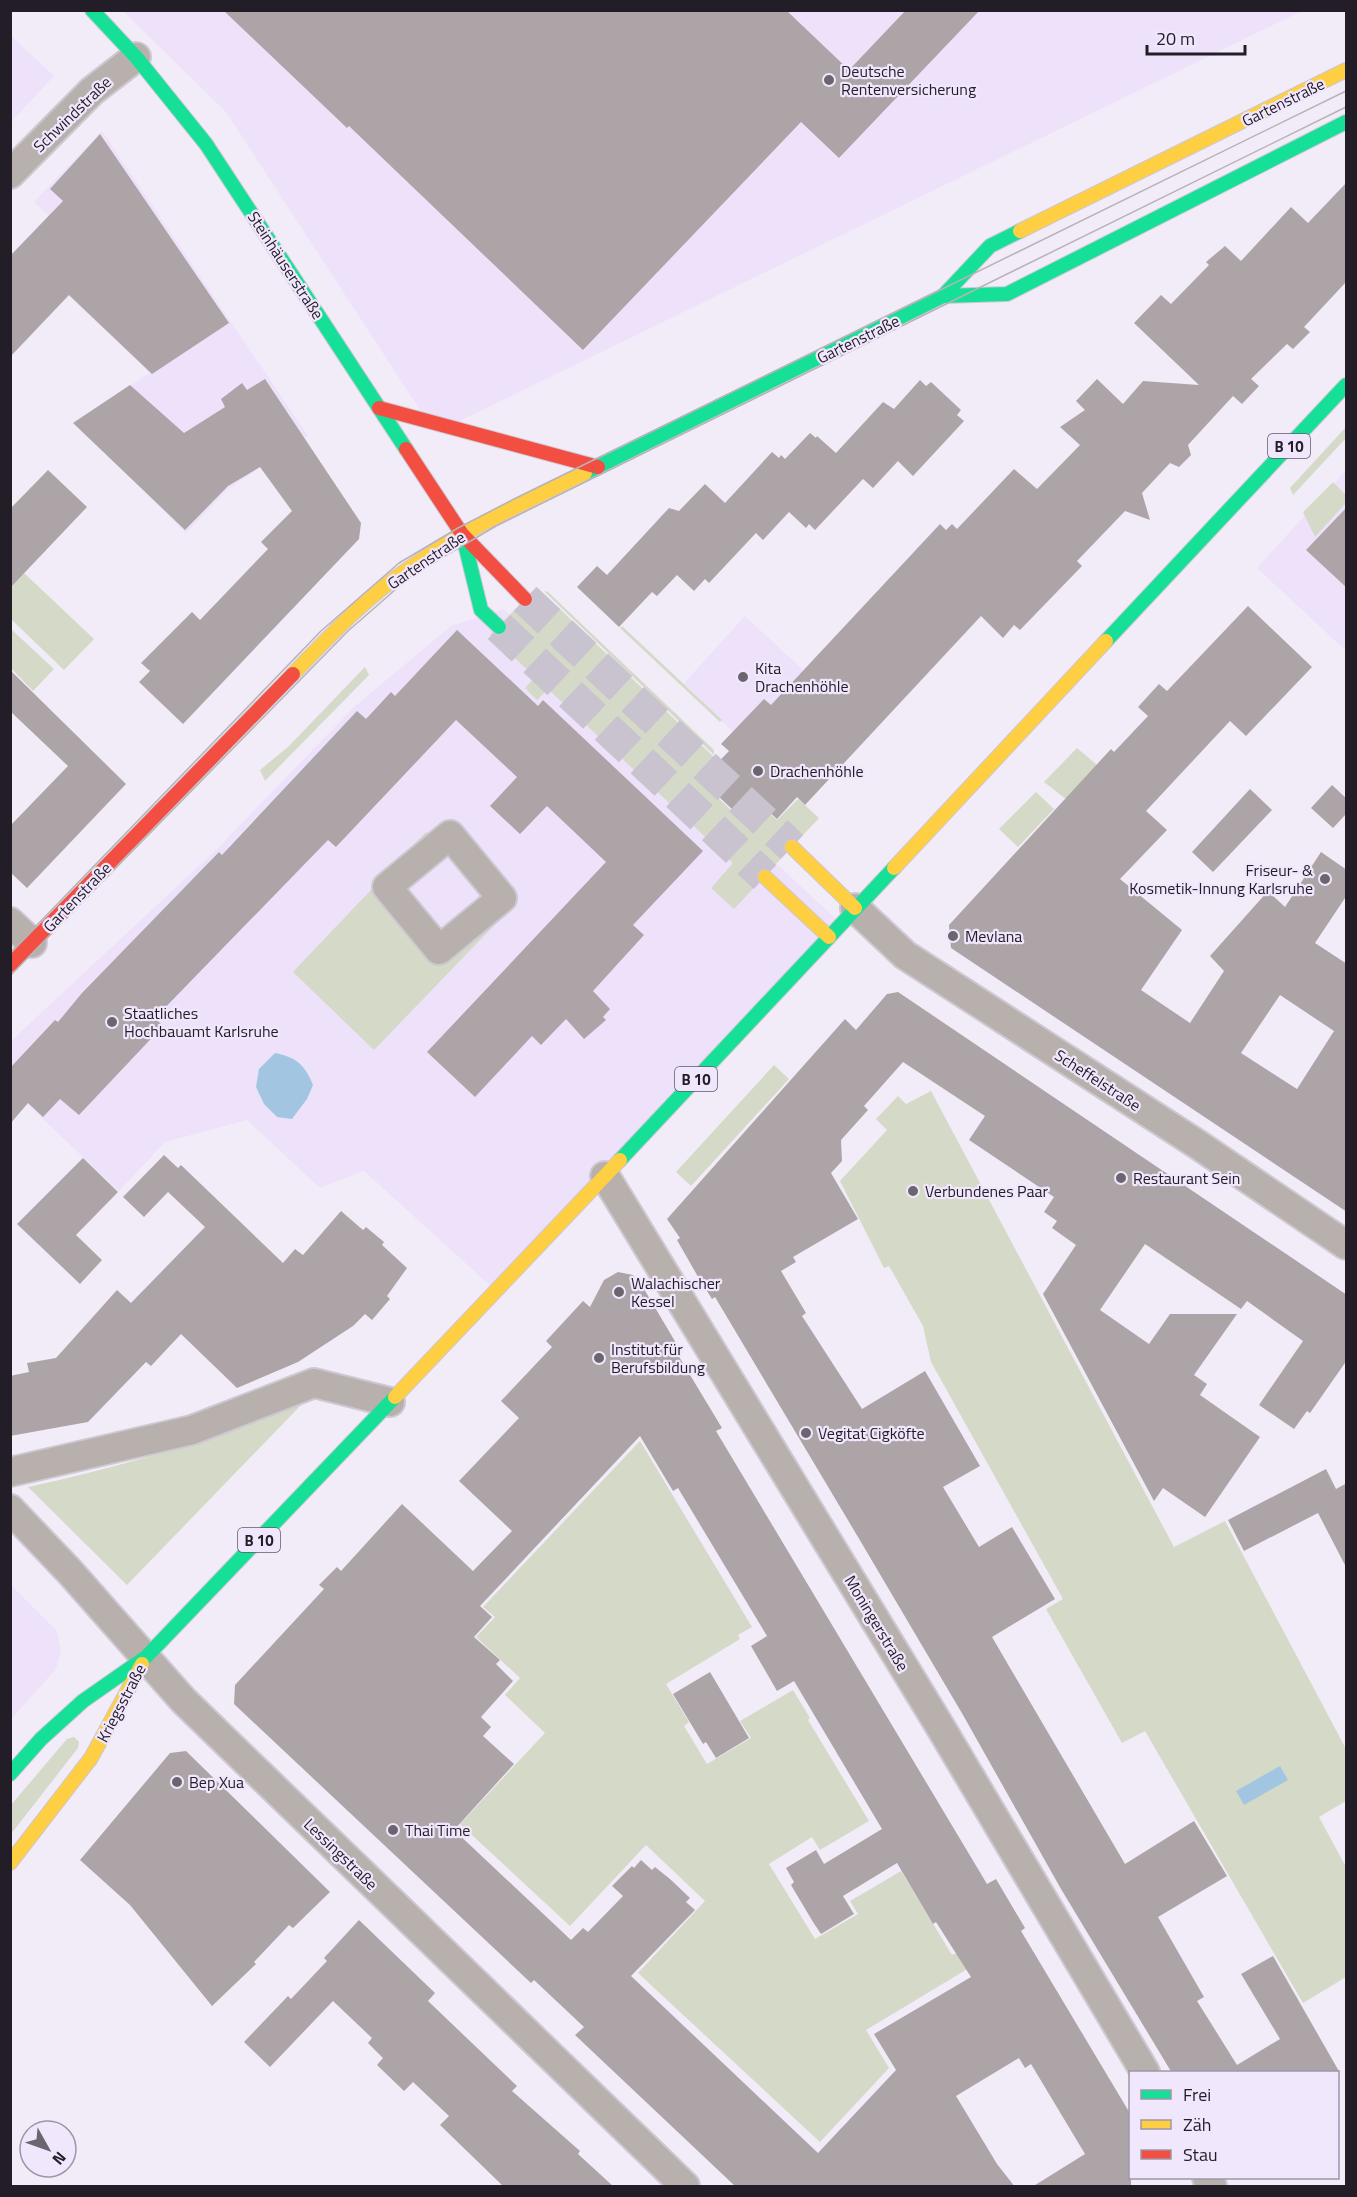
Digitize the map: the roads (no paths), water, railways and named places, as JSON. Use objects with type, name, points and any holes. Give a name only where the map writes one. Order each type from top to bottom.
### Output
[{"type":"street","name":"Steinhäuserstraße","points":[[92,10],[136,57],[206,144],[462,534],[525,599]]},
{"type":"street","name":"Schwindstraße","points":[[10,174],[92,91],[136,57]]},
{"type":"street","name":"Gartenstraße","points":[[10,965],[341,625],[406,570],[462,534],[943,296],[990,246],[1347,70]]},
{"type":"street","name":"Gartenstraße","points":[[943,296],[1007,294],[1347,122]]},
{"type":"street","name":"B 10","points":[[146,1657],[605,1176],[1347,386]]},
{"type":"street","points":[[379,408],[598,467]]},
{"type":"street","name":"Steinhäuserstraße","points":[[462,534],[481,610],[499,627]]},
{"type":"street","points":[[792,847],[855,908]]},
{"type":"street","points":[[765,877],[829,937]]},
{"type":"street","name":"Scheffelstraße","points":[[855,908],[905,955],[1197,1144],[1347,1245]]},
{"type":"street","points":[[10,922],[32,943]]},
{"type":"street","name":"Moningerstraße","points":[[605,1176],[941,1728],[1144,2071]]},
{"type":"street","points":[[10,1472],[192,1430],[315,1383],[390,1402]]},
{"type":"street","name":"Lessingstraße","points":[[10,1509],[183,1700],[685,2187]]},
{"type":"street","name":"Kriegsstraße","points":[[10,1774],[41,1739],[83,1701],[146,1657]]},
{"type":"street","name":"Kriegsstraße","points":[[10,1863],[91,1758],[146,1657]]},
{"type":"water","points":[[275,1053],[299,1063],[307,1072],[313,1085],[307,1099],[292,1119],[277,1117],[264,1104],[256,1087],[259,1069]]},
{"type":"water","points":[[1280,1766],[1288,1780],[1244,1805],[1236,1791]]},
{"type":"tunnel","points":[[525,599],[792,847]]},
{"type":"tunnel","points":[[499,627],[765,877]]},
{"type":"tram line","points":[[10,953],[321,631],[399,563],[458,528],[514,499],[1346,91]]},
{"type":"tram line","points":[[10,976],[348,631],[411,576],[496,526],[1346,107]]},
{"type":"place","name":"Deutsche Rentenversicherung","points":[[829,80]]},
{"type":"place","name":"Kita Drachenhöhle","points":[[743,677]]},
{"type":"place","name":"Drachenhöhle","points":[[758,771]]},
{"type":"place","name":"Friseur- & Kosmetik-Innung Karlsruhe","points":[[1325,879]]},
{"type":"place","name":"Mevlana","points":[[953,936]]},
{"type":"place","name":"Staatliches Hochbauamt Karlsruhe","points":[[112,1022]]},
{"type":"place","name":"Restaurant Sein","points":[[1121,1178]]},
{"type":"place","name":"Verbundenes Paar","points":[[913,1191]]},
{"type":"place","name":"Walachischer Kessel","points":[[619,1292]]},
{"type":"place","name":"Institut für Berufsbildung","points":[[599,1358]]},
{"type":"place","name":"Vegitat Cigköfte","points":[[806,1433]]},
{"type":"place","name":"Bep Xua","points":[[177,1782]]},
{"type":"place","name":"Thai Time","points":[[393,1830]]}]
